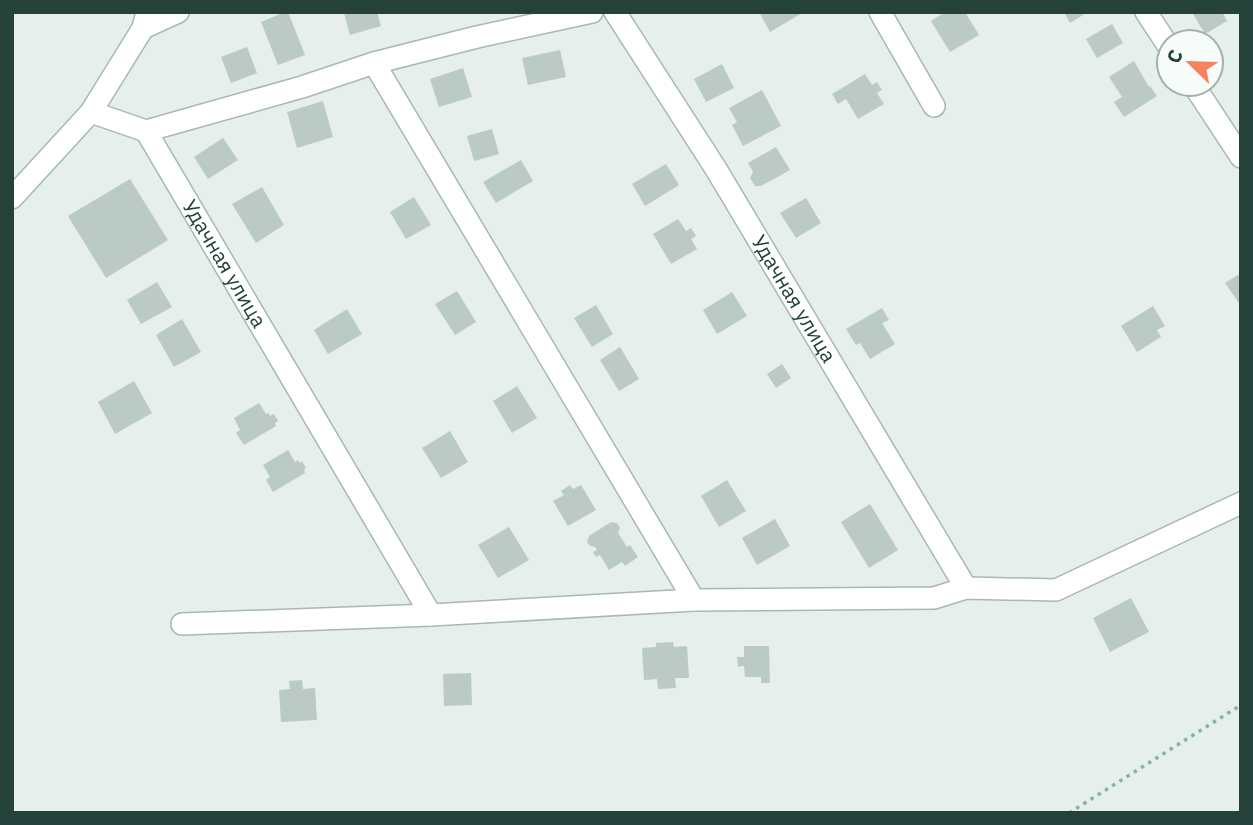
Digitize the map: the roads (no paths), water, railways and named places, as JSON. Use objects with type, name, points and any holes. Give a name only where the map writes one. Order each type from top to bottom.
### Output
[{"type":"street","points":[[12,198],[92,112],[145,20],[178,12]]},
{"type":"street","points":[[92,112],[146,131],[302,87],[374,63],[592,12]]},
{"type":"street","name":"Удачная улица","points":[[615,12],[716,169],[966,588]]},
{"type":"street","points":[[880,12],[934,106]]},
{"type":"street","points":[[1146,12],[1157,28]]},
{"type":"street","points":[[374,63],[694,600]]},
{"type":"street","points":[[1202,98],[1241,157]]},
{"type":"street","name":"Удачная улица","points":[[146,131],[431,615]]},
{"type":"street","points":[[182,624],[431,615],[694,600],[934,598],[966,588],[1056,590],[1241,503]]}]
